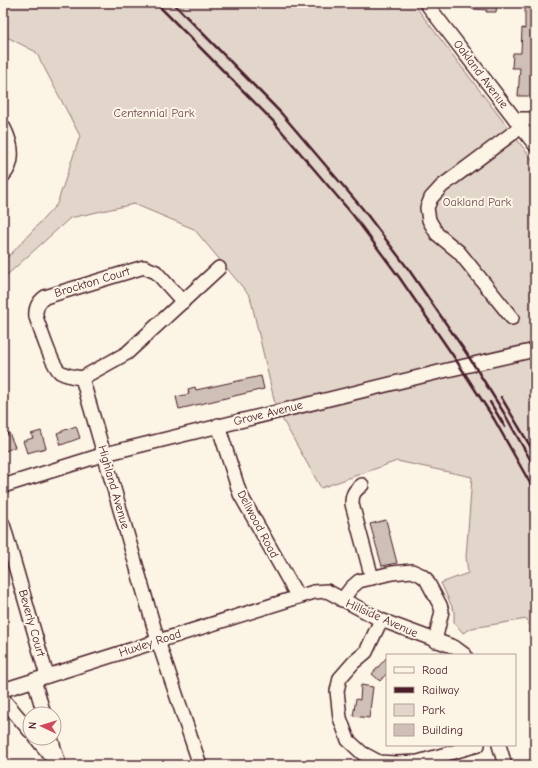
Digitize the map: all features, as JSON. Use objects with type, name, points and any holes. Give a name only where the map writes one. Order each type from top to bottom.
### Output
[{"type":"street","name":"Oakland Avenue","points":[[426,3],[535,145]]},
{"type":"street","points":[[512,318],[459,252],[437,234],[429,220],[427,208],[431,198],[442,186],[518,123],[535,119]]},
{"type":"street","points":[[3,126],[12,149],[11,161],[3,176]]},
{"type":"street","name":"Brockton Court","points":[[82,378],[67,376],[59,371],[54,363],[36,317],[35,310],[41,299],[144,267],[156,272],[183,302]]},
{"type":"street","points":[[82,378],[127,353],[219,268]]},
{"type":"street","name":"Grove Avenue","points":[[3,486],[105,454],[218,425],[535,350]]},
{"type":"street","name":"Highland Avenue","points":[[82,378],[158,641],[200,765]]},
{"type":"street","name":"Dellwood Road","points":[[218,425],[240,494],[298,597]]},
{"type":"street","points":[[362,485],[355,490],[352,496],[352,504],[372,578]]},
{"type":"street","name":"Beverly Court","points":[[3,524],[47,676]]},
{"type":"street","points":[[342,600],[351,588],[359,581],[392,573],[412,571],[426,579],[436,596],[442,611],[435,641]]},
{"type":"street","name":"Hillside Avenue","points":[[298,597],[314,592],[327,591],[381,620],[454,648],[463,654]]},
{"type":"street","name":"Huxley Road","points":[[3,690],[298,597]]},
{"type":"street","points":[[381,620],[366,652],[354,662],[340,678],[337,691],[340,718],[348,740],[362,753],[379,762],[395,763],[418,762],[474,746]]},
{"type":"street","points":[[34,680],[42,706]]},
{"type":"street","points":[[3,699],[22,722]]},
{"type":"street","points":[[43,746],[59,765]]},
{"type":"street","points":[[54,746],[59,765]]},
{"type":"street","points":[[499,746],[505,765]]},
{"type":"green space","points":[[3,3],[413,3],[535,163],[535,662],[527,619],[472,628],[463,633],[454,622],[454,611],[441,583],[468,573],[466,557],[472,477],[397,461],[321,488],[276,408],[250,296],[194,229],[134,204],[70,218],[7,275],[3,281],[3,259],[11,254],[57,204],[80,136],[36,52],[3,35]]},
{"type":"building","points":[[472,3],[497,3],[496,12],[486,12],[487,10],[472,9]]},
{"type":"building","points":[[525,3],[535,3],[532,58],[534,58],[534,68],[532,96],[518,96],[520,68],[512,68],[513,53],[521,53],[522,28],[525,29]]},
{"type":"building","points":[[261,376],[264,389],[179,409],[176,397],[189,394],[188,389],[195,387],[196,390]]},
{"type":"building","points":[[76,426],[80,438],[61,445],[57,433]]},
{"type":"building","points":[[41,431],[46,448],[27,453],[23,441],[33,438],[31,434]]},
{"type":"building","points":[[9,433],[15,447],[3,452],[3,435]]},
{"type":"building","points":[[386,520],[397,563],[382,566],[370,524]]},
{"type":"building","points":[[386,658],[386,674],[380,681],[372,674]]},
{"type":"building","points":[[361,685],[373,687],[369,718],[353,716],[356,699],[360,700]]},
{"type":"railway","points":[[156,3],[273,121],[353,215],[399,277],[454,357],[494,419],[535,492]]},
{"type":"railway","points":[[173,3],[281,113],[362,208],[409,270],[467,354],[504,413],[535,468]]},
{"type":"railway","points":[[501,397],[535,454]]},
{"type":"railway","points":[[490,402],[505,427]]},
{"type":"park label","name":"Centennial Park","points":[[154,113]]},
{"type":"park label","name":"Oakland Park","points":[[477,202]]}]
